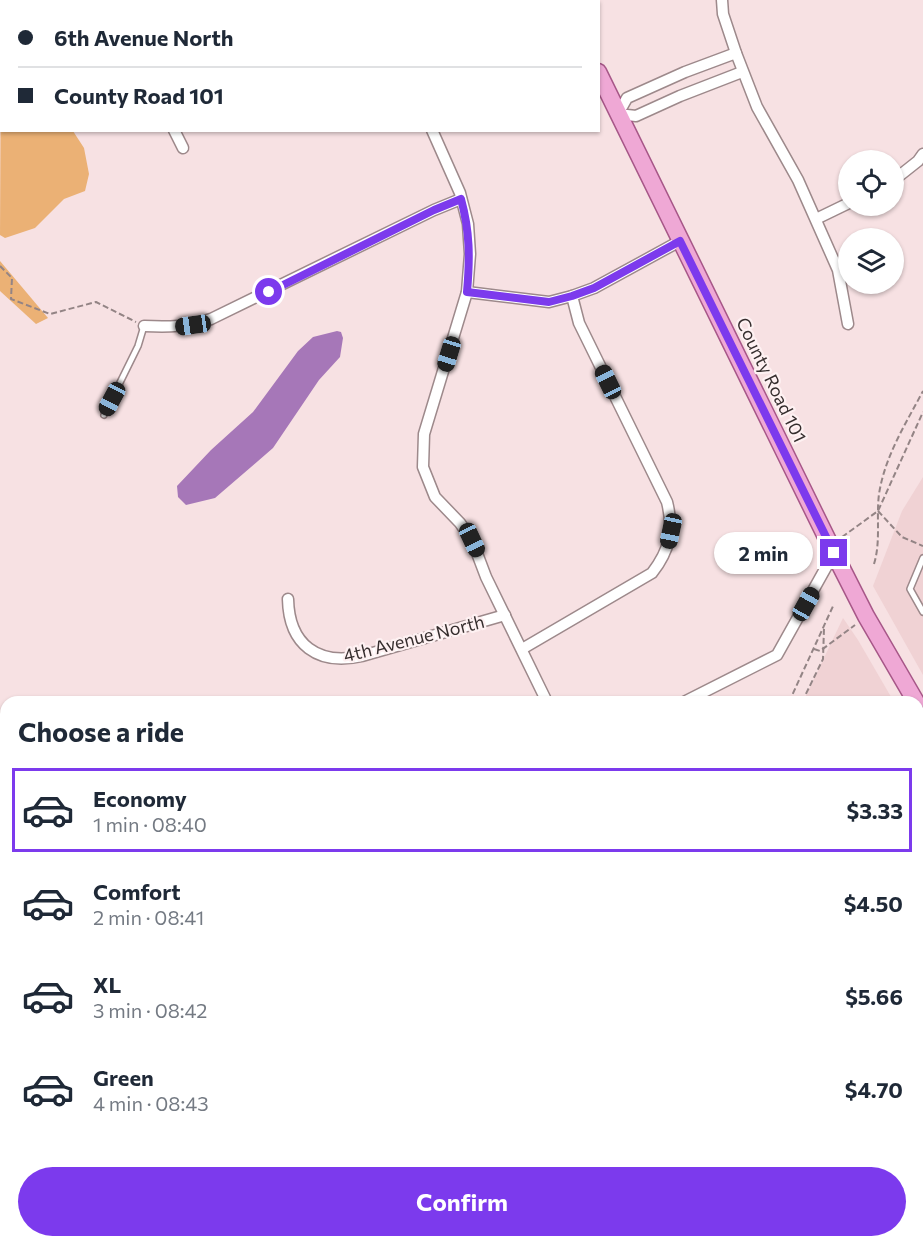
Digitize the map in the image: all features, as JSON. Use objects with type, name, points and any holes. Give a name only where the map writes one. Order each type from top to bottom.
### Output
[{"type":"main road","name":"County Road 101","points":[[600,76],[834,553],[866,616],[912,696]]},
{"type":"street","points":[[722,0],[723,14],[742,72],[761,115],[789,162],[838,270],[848,324]]},
{"type":"street","points":[[736,53],[627,98],[618,114],[636,116],[742,72]]},
{"type":"street","points":[[175,132],[183,148]]},
{"type":"street","points":[[433,132],[461,199],[468,224],[470,254],[467,292],[424,434],[423,467],[435,497],[460,523],[472,540],[486,577],[544,696]]},
{"type":"street","points":[[904,173],[923,154]]},
{"type":"street","points":[[144,326],[175,328],[211,319],[461,199]]},
{"type":"street","points":[[816,219],[838,208]]},
{"type":"street","points":[[467,292],[549,302],[594,288],[680,241]]},
{"type":"street","points":[[522,650],[651,573],[662,561],[671,531],[667,502],[579,323],[572,296]]},
{"type":"street","points":[[696,696],[777,655],[834,553]]},
{"type":"street","name":"4th Avenue North","points":[[288,599],[289,615],[294,630],[303,643],[315,653],[330,659],[362,656],[505,615]]},
{"type":"lane","points":[[104,415],[138,346],[144,326]]},
{"type":"lane","points":[[923,558],[920,571],[910,589],[923,612]]},
{"type":"path","points":[[0,266],[12,278],[11,299],[50,314],[96,302],[144,326]]},
{"type":"path","points":[[874,564],[878,549],[878,511],[884,472],[892,449],[923,392]]},
{"type":"path","points":[[842,537],[878,511],[923,412]]},
{"type":"path","points":[[878,511],[902,537],[923,546]]},
{"type":"path","points":[[792,696],[834,604]]},
{"type":"path","points":[[814,649],[820,651],[855,625]]},
{"type":"path","points":[[805,696],[824,659],[824,627]]},
{"type":"shaded area","points":[[1,132],[74,132],[84,148],[89,174],[85,191],[64,199],[35,228],[5,238],[0,235]]},
{"type":"shaded area","points":[[0,261],[48,318],[36,324],[0,291]]},
{"type":"shaded area","points":[[341,332],[343,338],[340,357],[319,380],[273,448],[215,498],[186,505],[178,497],[177,486],[211,450],[253,412],[298,351],[313,337]]},
{"type":"shaded area","points":[[923,477],[923,675],[873,586],[902,511]]},
{"type":"shaded area","points":[[843,618],[891,696],[806,696]]},
{"type":"route","points":[[269,292],[434,210],[461,199],[468,224],[470,254],[467,292],[549,302],[594,288],[680,241],[834,553]]}]
